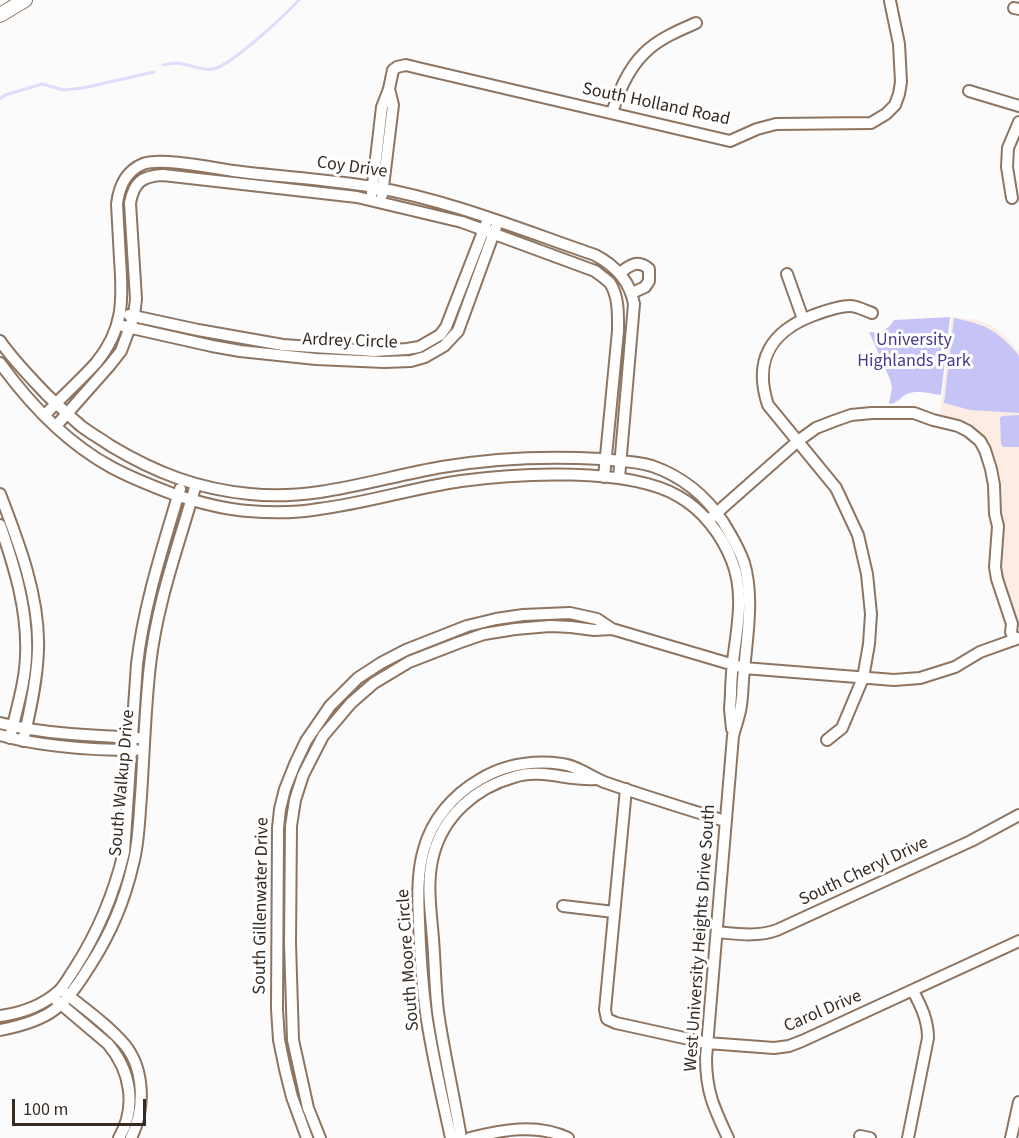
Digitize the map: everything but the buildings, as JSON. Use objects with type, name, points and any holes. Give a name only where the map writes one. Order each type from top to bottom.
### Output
[{"type":"main road","points":[[0,15],[25,0]]},
{"type":"street","name":"South Holland Road","points":[[376,201],[382,107],[393,70],[397,67],[406,66],[730,141],[757,129],[776,124],[871,123],[895,105],[901,82],[900,44],[890,1]]},
{"type":"street","points":[[612,113],[622,86],[635,64],[649,48],[671,34],[696,23]]},
{"type":"street","points":[[969,91],[1019,106]]},
{"type":"street","points":[[1011,198],[1007,167],[1008,148],[1019,122]]},
{"type":"street","name":"Coy Drive","points":[[124,180],[142,164],[159,161],[378,188],[448,205],[595,255],[620,273],[632,293]]},
{"type":"street","name":"Coy Drive","points":[[135,185],[152,176],[163,175],[357,197],[462,222],[595,271],[609,282],[617,305],[618,330],[604,477]]},
{"type":"street","points":[[45,415],[96,363],[106,348],[119,318],[122,294],[117,204],[118,194],[124,180],[135,185],[130,203],[136,299],[134,316],[120,351],[56,426]]},
{"type":"street","name":"Ardrey Circle","points":[[119,318],[130,327],[212,346],[316,359],[411,361],[426,357],[444,346],[458,331],[493,220]]},
{"type":"street","name":"Ardrey Circle","points":[[119,318],[134,316],[220,335],[283,345],[375,351],[419,347],[440,335],[446,327],[489,232]]},
{"type":"street","points":[[619,478],[634,304],[632,293],[650,281],[649,268],[638,262],[620,273]]},
{"type":"street","points":[[787,274],[802,319]]},
{"type":"street","points":[[827,740],[842,728],[863,678],[871,614],[867,574],[858,535],[836,488],[768,405],[761,372],[764,360],[775,340],[802,319],[828,309],[851,306],[872,313]]},
{"type":"street","name":"West University Heights Drive South","points":[[0,341],[4,353],[83,427],[133,459],[162,473],[196,484],[249,494],[295,496],[440,467],[483,461],[571,458],[621,461],[651,466],[684,482],[702,496],[717,513],[739,550],[748,583],[744,668],[740,709],[733,736],[706,1043],[706,1078],[716,1112],[728,1138]]},
{"type":"street","name":"West University Heights Drive South","points":[[0,363],[14,382],[56,426],[110,467],[143,483],[212,505],[246,511],[304,511],[459,481],[542,474],[619,478],[667,490],[690,504],[708,521],[732,561],[740,600],[732,664],[730,709],[733,736]]},
{"type":"street","points":[[708,521],[798,441],[816,428],[851,415],[872,413],[914,413],[958,426],[975,436],[986,450],[994,485],[995,514],[999,526],[995,567],[1012,624],[1011,632],[1016,639]]},
{"type":"street","name":"South Walkup Drive","points":[[0,1030],[37,1021],[61,1004],[60,994],[107,908],[120,868],[125,838],[137,664],[144,618],[183,480]]},
{"type":"street","name":"South Walkup Drive","points":[[0,1016],[29,1010],[60,994],[96,957],[118,913],[136,848],[150,664],[160,604],[196,484]]},
{"type":"street","points":[[0,494],[34,599],[37,627],[36,671],[23,741]]},
{"type":"street","points":[[0,525],[20,591],[25,620],[26,658],[13,726],[5,737],[42,745],[131,750],[144,744]]},
{"type":"street","name":"South Gillenwater Drive","points":[[307,1138],[292,1097],[279,1040],[277,1009],[280,809],[285,789],[306,741],[330,706],[358,678],[406,650],[467,626],[523,615],[570,613],[597,619],[612,629],[744,668],[894,680],[920,678],[955,667],[980,652],[1016,639]]},
{"type":"street","name":"South Gillenwater Drive","points":[[320,1138],[308,1108],[293,1040],[290,943],[291,826],[295,800],[303,775],[323,736],[351,703],[374,683],[409,662],[458,643],[484,634],[515,629],[550,626],[594,630],[612,629]]},
{"type":"street","points":[[330,706],[340,715]]},
{"type":"street","points":[[0,723],[53,733],[132,738],[144,744]]},
{"type":"street","name":"South Moore Circle","points":[[450,1138],[426,1013],[418,890],[424,849],[442,812],[469,786],[484,776],[503,768],[530,763],[564,764],[584,771],[595,779],[725,821]]},
{"type":"street","name":"South Moore Circle","points":[[461,1138],[438,1011],[430,899],[433,857],[441,833],[464,802],[481,790],[515,776],[547,774],[582,780],[595,779]]},
{"type":"street","name":"Carol Drive","points":[[626,789],[605,1010],[607,1019],[628,1026],[706,1043],[774,1048],[789,1046],[1019,941]]},
{"type":"street","name":"South Cheryl Drive","points":[[717,932],[755,936],[767,934],[971,841],[1019,815]]},
{"type":"street","points":[[563,906],[614,912]]},
{"type":"street","points":[[908,1138],[928,1038],[925,1015],[913,991]]},
{"type":"street","points":[[60,994],[112,1032],[126,1047],[134,1062],[139,1077],[140,1110],[131,1138]]},
{"type":"street","points":[[61,1004],[108,1044],[122,1064],[130,1092],[130,1106],[127,1120],[118,1138]]},
{"type":"street","points":[[1011,1138],[1019,1102]]},
{"type":"street","points":[[470,1138],[503,1130],[520,1129],[543,1131],[568,1138]]},
{"type":"shaded area","points":[[952,317],[977,320],[992,326],[1003,334],[1019,352],[1019,626],[999,568],[1002,498],[997,469],[977,431],[958,420],[940,416]]},
{"type":"green space","name":"University Highlands Park","points":[[950,317],[941,395],[914,392],[889,404],[892,387],[890,379],[869,332],[884,330],[894,320]]},
{"type":"green space","points":[[954,318],[989,329],[1017,353],[1019,357],[1019,413],[970,410],[944,403]]},
{"type":"green space","points":[[1019,415],[1019,447],[1003,447],[1000,418]]},
{"type":"waterway","points":[[163,65],[177,63],[208,69],[221,66],[258,39],[299,0]]},
{"type":"waterway","points":[[0,99],[5,95],[42,84],[64,90],[83,88],[154,72]]}]
